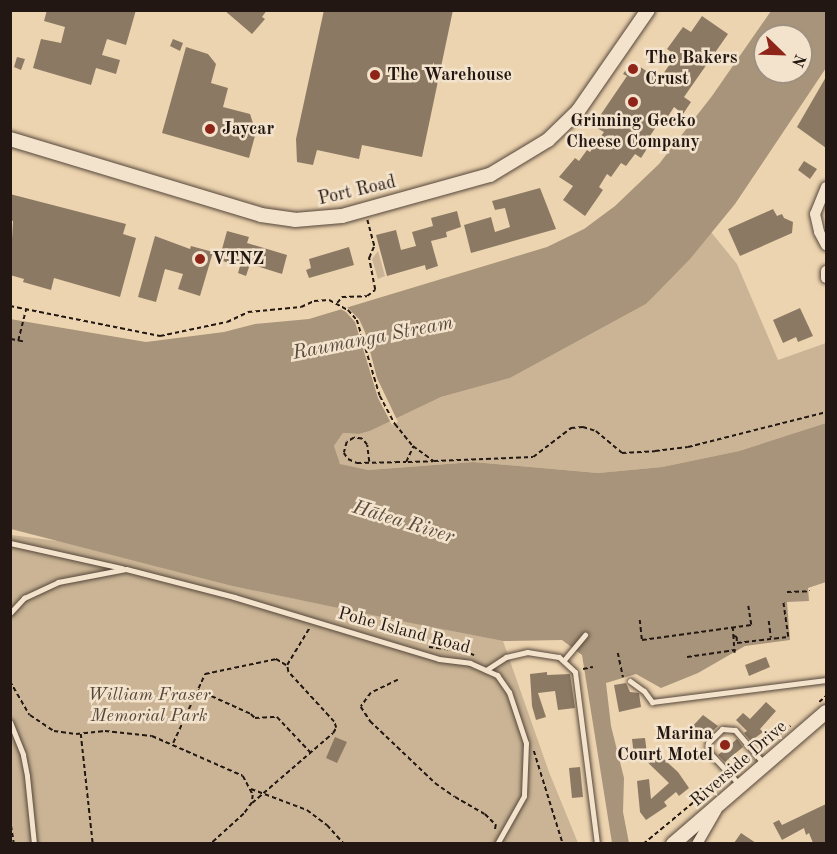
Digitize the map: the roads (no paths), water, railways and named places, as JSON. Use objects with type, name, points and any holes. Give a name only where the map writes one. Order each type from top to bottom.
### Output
[{"type":"main road","name":"Port Road","points":[[10,139],[242,210],[280,219],[326,219],[490,174],[548,140],[578,111],[648,10]]},
{"type":"main road","name":"Riverside Drive","points":[[674,843],[826,712]]},
{"type":"street","points":[[826,187],[815,214],[819,232],[826,245]]},
{"type":"street","points":[[826,271],[826,278]]},
{"type":"street","points":[[697,843],[720,804]]},
{"type":"lane","name":"Pohe Island Road","points":[[10,543],[126,569],[439,659],[470,663],[497,675],[509,692],[526,743],[524,796],[497,843]]},
{"type":"lane","name":"Pohe Island Road","points":[[10,613],[24,598],[58,582],[126,569]]},
{"type":"lane","points":[[564,660],[585,634]]},
{"type":"lane","points":[[486,670],[506,657],[527,652],[544,653],[564,660],[575,672],[597,843]]},
{"type":"lane","points":[[630,681],[644,691],[652,702],[826,680]]},
{"type":"lane","points":[[10,722],[23,755],[34,843]]},
{"type":"lane","points":[[742,786],[708,751],[708,743],[722,729],[735,730],[766,766]]},
{"type":"water","points":[[771,11],[826,11],[826,68],[735,204],[690,259],[646,304],[510,378],[441,397],[370,431],[359,434],[343,433],[334,446],[340,464],[368,470],[473,462],[598,473],[662,467],[739,451],[826,423],[826,582],[808,588],[809,601],[787,602],[790,640],[745,646],[698,673],[661,688],[636,674],[606,683],[611,726],[624,778],[623,812],[629,843],[612,843],[582,655],[562,640],[503,641],[406,622],[232,586],[11,529],[10,319],[146,342],[224,332],[255,324],[309,319],[547,247],[584,229],[615,206],[659,164],[712,96],[753,37],[753,84],[813,84],[813,24],[762,24]]},
{"type":"place","name":"The Bakers Crust","points":[[633,69]]},
{"type":"place","name":"The Warehouse","points":[[375,75]]},
{"type":"place","name":"Grinning Gecko Cheese Company","points":[[633,102]]},
{"type":"place","name":"Jaycar","points":[[210,129]]},
{"type":"place","name":"VTNZ","points":[[200,259]]},
{"type":"place","name":"Marina Court Motel","points":[[725,745]]},
{"type":"water label","name":"Raumanga Stream","points":[[373,339]]},
{"type":"water label","name":"Hātea River","points":[[403,523]]},
{"type":"park label","name":"William Fraser Memorial Park","points":[[149,706]]}]
